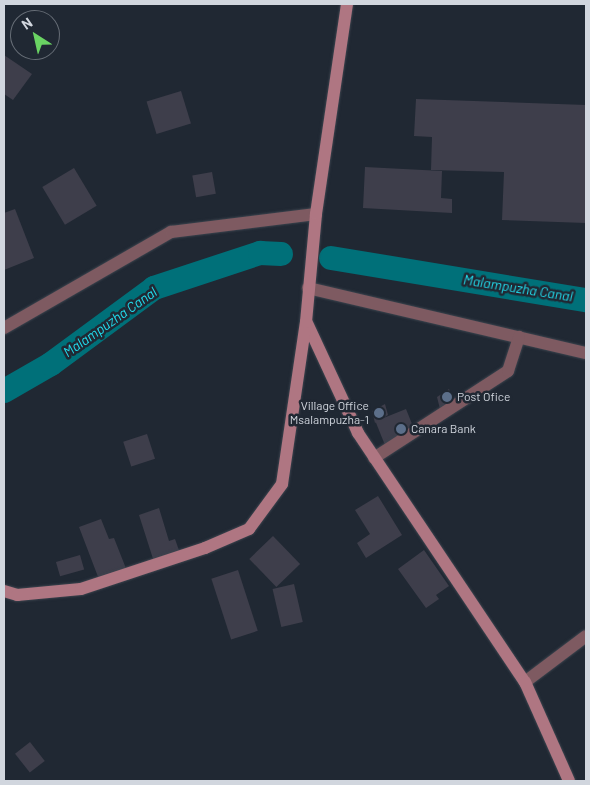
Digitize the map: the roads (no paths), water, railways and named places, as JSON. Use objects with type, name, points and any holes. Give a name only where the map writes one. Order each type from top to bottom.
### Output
[{"type":"main road","points":[[6,592],[17,595],[81,589],[205,548],[249,529],[282,484],[306,322],[316,214],[346,4]]},
{"type":"main road","points":[[306,322],[358,433],[525,682],[569,781]]},
{"type":"street","points":[[4,328],[171,232],[316,214]]},
{"type":"street","points":[[308,288],[586,353]]},
{"type":"street","points":[[374,458],[508,371],[519,337]]},
{"type":"street","points":[[525,682],[586,636]]},
{"type":"waterway","name":"Malampuzha Canal","points":[[4,391],[51,364],[154,288],[260,253],[281,254]]},
{"type":"waterway","name":"Malampuzha Canal","points":[[331,258],[586,300]]},
{"type":"place","name":"Post Ofice","points":[[447,397]]},
{"type":"place","name":"Village Office Msalampuzha-1","points":[[379,413]]},
{"type":"place","name":"Canara Bank","points":[[401,429]]}]
